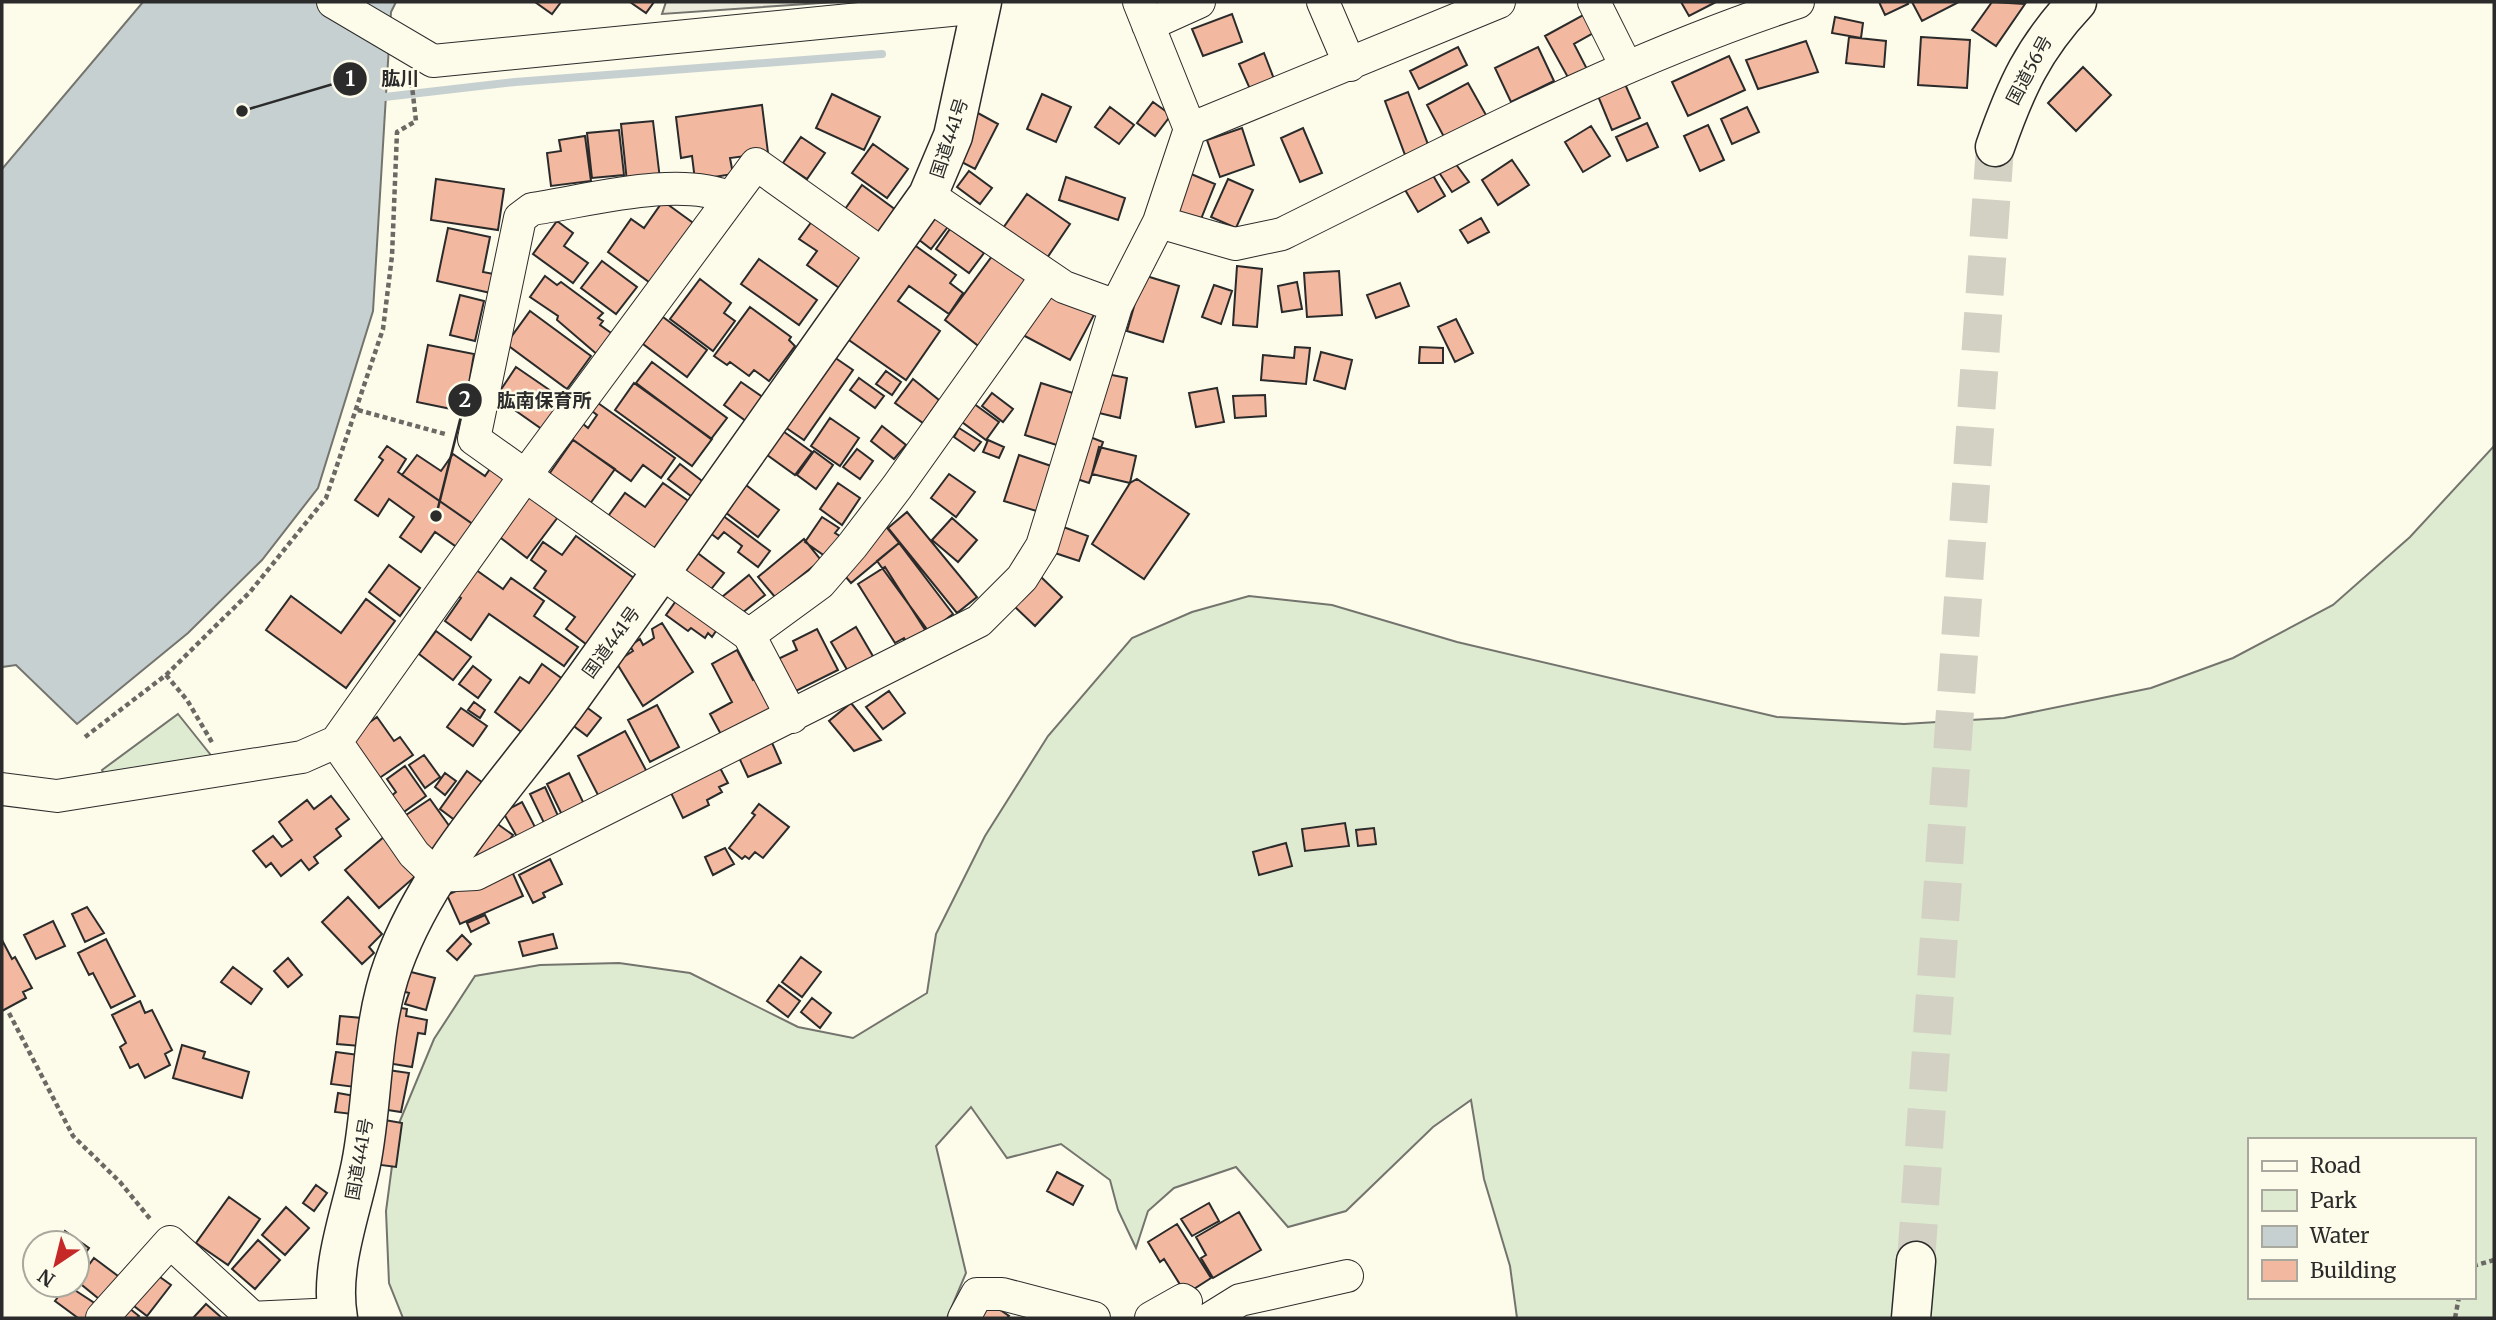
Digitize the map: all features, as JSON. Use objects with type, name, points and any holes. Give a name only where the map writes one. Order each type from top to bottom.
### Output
[{"type":"highway","name":"国道56号","points":[[1995,147],[2016,88],[2047,35],[2077,2]]},
{"type":"highway","name":"国道441号","points":[[337,1316],[339,1256],[361,1163],[383,1005],[393,967],[415,914],[437,876],[660,574],[928,195],[953,136],[982,4]]},
{"type":"highway","points":[[1911,1318],[1916,1261]]},
{"type":"street","points":[[333,2],[433,61],[982,4]]},
{"type":"street","points":[[335,742],[414,854],[437,876],[476,874],[792,718],[979,621],[1022,578],[1042,545],[1116,306],[1159,222],[1191,129],[1143,13],[1199,2]]},
{"type":"street","points":[[1322,2],[1350,65]]},
{"type":"street","points":[[1191,129],[1499,2]]},
{"type":"street","points":[[1594,2],[1626,66]]},
{"type":"street","points":[[1159,222],[1235,244],[1282,234],[1626,66],[1714,30],[1798,2]]},
{"type":"street","points":[[2,789],[57,796],[302,757],[335,742],[525,476],[756,164],[885,256]]},
{"type":"street","points":[[730,198],[714,191],[659,190],[531,209],[520,218],[474,439],[749,635],[792,718]]},
{"type":"street","points":[[928,195],[1064,287],[1116,306]]},
{"type":"street","points":[[749,635],[820,583],[852,546],[1047,276]]},
{"type":"street","points":[[102,1318],[170,1242],[251,1318],[337,1316]]},
{"type":"street","points":[[1211,1318],[1240,1300],[1347,1276]]},
{"type":"street","points":[[964,1318],[977,1294],[1002,1294],[1094,1318]]},
{"type":"street","points":[[1151,1318],[1183,1300],[1185,1306],[1174,1318]]},
{"type":"path","points":[[85,737],[166,675],[250,592],[326,498],[358,410],[383,329],[392,256],[397,132],[416,121],[412,86],[391,76]]},
{"type":"path","points":[[358,410],[474,439]]},
{"type":"path","points":[[166,675],[187,700],[216,748]]},
{"type":"path","points":[[9,1013],[73,1136],[120,1182],[170,1242]]},
{"type":"path","points":[[2475,1265],[2494,1260]]},
{"type":"path","points":[[2455,1318],[2459,1299]]},
{"type":"green space","points":[[2494,446],[2494,1318],[1517,1318],[1510,1266],[1484,1179],[1471,1100],[1433,1127],[1346,1211],[1288,1227],[1236,1167],[1174,1188],[1148,1211],[1136,1248],[1118,1210],[1110,1180],[1061,1144],[1007,1158],[971,1107],[936,1146],[966,1273],[947,1318],[403,1318],[389,1283],[386,1211],[397,1128],[434,1039],[475,976],[540,965],[619,963],[690,973],[798,1027],[853,1038],[927,993],[936,934],[985,836],[1048,736],[1132,638],[1192,612],[1249,596],[1332,605],[1457,642],[1777,717],[1904,724],[2004,718],[2151,688],[2233,658],[2333,605],[2410,537]]},
{"type":"green space","points":[[178,714],[214,759],[107,782],[102,770]]},
{"type":"shaded area","points":[[666,2],[836,2],[662,14]]},
{"type":"water","points":[[143,2],[396,2],[391,12],[373,311],[318,488],[262,560],[188,633],[77,724],[16,665],[2,667],[2,169]]},
{"type":"building","points":[[535,2],[561,2],[552,14]]},
{"type":"building","points":[[630,2],[654,2],[646,13]]},
{"type":"building","points":[[1681,2],[1716,2],[1689,16]]},
{"type":"building","points":[[1879,2],[1907,2],[1908,4],[1885,15]]},
{"type":"building","points":[[1912,2],[1956,2],[1957,3],[1922,21]]},
{"type":"building","points":[[1992,2],[2025,4],[1996,46],[1972,30]]},
{"type":"building","points":[[1232,14],[1242,42],[1203,56],[1192,29]]},
{"type":"building","points":[[1585,14],[1595,32],[1574,44],[1588,71],[1570,81],[1545,36]]},
{"type":"building","points":[[1835,17],[1863,23],[1861,38],[1832,33]]},
{"type":"building","points":[[1849,37],[1886,41],[1884,67],[1846,63]]},
{"type":"building","points":[[1921,37],[1970,40],[1967,88],[1918,85]]},
{"type":"building","points":[[1806,41],[1818,72],[1758,89],[1746,60]]},
{"type":"building","points":[[1458,47],[1467,65],[1419,89],[1410,71]]},
{"type":"building","points":[[1538,47],[1554,81],[1511,102],[1495,68]]},
{"type":"building","points":[[1264,53],[1274,79],[1250,89],[1239,64]]},
{"type":"building","points":[[1729,56],[1745,90],[1688,116],[1672,82]]},
{"type":"building","points":[[2083,67],[2111,95],[2076,131],[2048,103]]},
{"type":"building","points":[[1468,83],[1486,115],[1444,137],[1427,105]]},
{"type":"building","points":[[1625,84],[1640,118],[1612,130],[1598,96]]},
{"type":"building","points":[[1408,92],[1429,147],[1405,155],[1385,101]]},
{"type":"building","points":[[832,94],[880,117],[864,150],[816,128]]},
{"type":"building","points":[[1042,94],[1071,107],[1056,142],[1027,129]]},
{"type":"building","points":[[1153,102],[1171,115],[1155,136],[1137,123]]},
{"type":"building","points":[[762,105],[768,153],[730,158],[733,174],[695,180],[692,156],[681,158],[676,117]]},
{"type":"building","points":[[1110,107],[1134,125],[1119,144],[1095,127]]},
{"type":"building","points":[[1747,107],[1759,132],[1732,144],[1721,119]]},
{"type":"building","points":[[976,112],[998,124],[975,169],[952,157]]},
{"type":"building","points":[[653,121],[660,179],[627,182],[621,124]]},
{"type":"building","points":[[1647,123],[1658,147],[1627,161],[1616,137]]},
{"type":"building","points":[[1708,125],[1724,160],[1700,171],[1684,136]]},
{"type":"building","points":[[1591,126],[1610,156],[1583,172],[1565,142]]},
{"type":"building","points":[[1242,128],[1254,165],[1220,177],[1207,140]]},
{"type":"building","points":[[1303,128],[1322,173],[1300,182],[1281,138]]},
{"type":"building","points":[[619,130],[624,175],[592,178],[587,133]]},
{"type":"building","points":[[585,136],[591,181],[551,186],[547,153],[561,151],[559,140]]},
{"type":"building","points":[[801,137],[825,153],[807,179],[783,163]]},
{"type":"building","points":[[873,144],[908,169],[887,198],[852,173]]},
{"type":"building","points":[[1512,160],[1529,185],[1498,205],[1482,180]]},
{"type":"building","points":[[1455,163],[1469,182],[1452,192],[1438,171]]},
{"type":"building","points":[[969,171],[992,188],[980,204],[957,187]]},
{"type":"building","points":[[1184,171],[1215,184],[1199,224],[1168,211]]},
{"type":"building","points":[[1431,172],[1445,196],[1418,212],[1404,188]]},
{"type":"building","points":[[1066,177],[1125,198],[1118,220],[1059,200]]},
{"type":"building","points":[[436,179],[504,189],[498,230],[431,220]]},
{"type":"building","points":[[1228,179],[1253,190],[1236,228],[1211,217]]},
{"type":"building","points":[[862,185],[900,213],[882,239],[843,212]]},
{"type":"building","points":[[1027,194],[1070,224],[1045,261],[1001,231]]},
{"type":"building","points":[[663,201],[696,225],[653,285],[608,252],[631,219],[644,228]]},
{"type":"building","points":[[937,214],[950,224],[931,249],[918,239]]},
{"type":"building","points":[[815,217],[871,255],[845,292],[807,265],[817,251],[799,239]]},
{"type":"building","points":[[1481,218],[1489,232],[1468,243],[1460,230]]},
{"type":"building","points":[[557,221],[573,233],[564,246],[588,263],[573,283],[533,254]]},
{"type":"building","points":[[448,228],[490,237],[483,272],[499,275],[495,294],[437,281]]},
{"type":"building","points":[[950,229],[984,253],[969,273],[936,249]]},
{"type":"building","points":[[913,244],[956,275],[950,283],[963,293],[949,314],[909,286],[898,301],[940,331],[906,380],[846,338]]},
{"type":"building","points":[[995,252],[1032,279],[981,348],[945,320]]},
{"type":"building","points":[[759,259],[817,300],[799,325],[741,284]]},
{"type":"building","points":[[602,261],[637,287],[616,314],[581,288]]},
{"type":"building","points":[[1237,266],[1262,269],[1257,327],[1233,325]]},
{"type":"building","points":[[1339,271],[1342,315],[1307,317],[1304,273]]},
{"type":"building","points":[[1143,275],[1179,286],[1163,342],[1127,331]]},
{"type":"building","points":[[545,276],[557,285],[561,282],[603,313],[598,318],[603,321],[600,325],[614,335],[599,356],[557,320],[558,316],[530,297]]},
{"type":"building","points":[[700,279],[731,303],[724,313],[735,321],[713,351],[670,319]]},
{"type":"building","points":[[1297,282],[1302,309],[1282,312],[1278,286]]},
{"type":"building","points":[[1400,283],[1409,306],[1376,318],[1367,295]]},
{"type":"building","points":[[1048,285],[1096,311],[1070,360],[1021,334]]},
{"type":"building","points":[[1214,285],[1232,291],[1221,324],[1202,317]]},
{"type":"building","points":[[460,295],[484,301],[475,341],[450,335]]},
{"type":"building","points":[[750,307],[791,337],[789,340],[795,346],[769,381],[754,370],[749,376],[730,362],[727,365],[714,356]]},
{"type":"building","points":[[530,311],[591,356],[567,389],[506,344]]},
{"type":"building","points":[[663,317],[707,350],[687,377],[643,344]]},
{"type":"building","points":[[1456,319],[1473,353],[1455,362],[1438,327]]},
{"type":"building","points":[[428,345],[474,354],[468,389],[460,388],[456,410],[417,402]]},
{"type":"building","points":[[1295,347],[1310,348],[1306,384],[1261,380],[1263,355],[1294,358]]},
{"type":"building","points":[[1420,347],[1443,348],[1443,363],[1419,363]]},
{"type":"building","points":[[1321,352],[1352,360],[1345,389],[1314,380]]},
{"type":"building","points":[[831,355],[853,370],[804,440],[782,425]]},
{"type":"building","points":[[652,362],[727,418],[711,439],[636,383]]},
{"type":"building","points":[[516,367],[567,402],[546,432],[496,397]]},
{"type":"building","points":[[886,371],[901,382],[892,395],[876,384]]},
{"type":"building","points":[[1107,374],[1127,378],[1120,418],[1099,413]]},
{"type":"building","points":[[859,378],[884,396],[875,408],[850,390]]},
{"type":"building","points":[[913,379],[939,400],[923,423],[895,403]]},
{"type":"building","points":[[741,382],[767,400],[750,424],[724,405]]},
{"type":"building","points":[[634,383],[712,439],[692,466],[615,410]]},
{"type":"building","points":[[1041,383],[1079,395],[1063,447],[1025,435]]},
{"type":"building","points":[[1217,388],[1224,422],[1196,427],[1189,393]]},
{"type":"building","points":[[992,393],[1013,409],[1003,422],[982,406]]},
{"type":"building","points":[[1265,395],[1266,416],[1235,418],[1233,396]]},
{"type":"building","points":[[966,398],[999,422],[986,440],[954,416]]},
{"type":"building","points":[[598,403],[675,458],[661,478],[643,465],[631,481],[572,439],[583,424],[588,428],[597,415],[592,411]]},
{"type":"building","points":[[830,418],[859,438],[840,466],[811,446]]},
{"type":"building","points":[[882,426],[906,445],[894,459],[871,441]]},
{"type":"building","points":[[959,428],[981,442],[974,451],[954,437]]},
{"type":"building","points":[[780,429],[812,452],[795,475],[763,452]]},
{"type":"building","points":[[1085,435],[1103,442],[1089,483],[1071,477]]},
{"type":"building","points":[[573,440],[615,469],[587,508],[545,480]]},
{"type":"building","points":[[988,440],[1004,447],[999,458],[983,452]]},
{"type":"building","points":[[387,446],[406,459],[398,472],[477,527],[461,550],[435,532],[421,552],[400,537],[414,517],[389,499],[378,516],[355,500],[383,460],[379,457]]},
{"type":"building","points":[[1099,447],[1136,456],[1130,483],[1092,474]]},
{"type":"building","points":[[857,449],[873,461],[860,479],[843,467]]},
{"type":"building","points":[[814,451],[833,465],[816,489],[797,475]]},
{"type":"building","points":[[453,454],[485,476],[492,466],[510,479],[477,527],[402,475],[417,455],[441,471]]},
{"type":"building","points":[[1019,455],[1057,468],[1043,513],[1004,501]]},
{"type":"building","points":[[680,464],[706,484],[695,499],[668,479]]},
{"type":"building","points":[[949,474],[975,492],[956,517],[931,498]]},
{"type":"building","points":[[1137,479],[1189,514],[1144,579],[1092,544],[1130,483]]},
{"type":"building","points":[[742,482],[779,510],[758,537],[721,509]]},
{"type":"building","points":[[663,483],[694,505],[656,556],[606,519],[625,493],[645,507]]},
{"type":"building","points":[[838,483],[860,498],[842,525],[820,509]]},
{"type":"building","points":[[528,494],[558,517],[527,558],[497,535]]},
{"type":"building","points":[[718,512],[770,551],[758,567],[738,552],[742,546],[724,532],[718,539],[705,529]]},
{"type":"building","points":[[907,512],[977,597],[957,613],[888,528]]},
{"type":"building","points":[[822,517],[839,528],[835,533],[843,538],[829,559],[805,542]]},
{"type":"building","points":[[952,518],[977,540],[958,562],[932,540]]},
{"type":"building","points":[[883,523],[899,543],[851,583],[834,563]]},
{"type":"building","points":[[1058,525],[1088,536],[1079,561],[1049,551]]},
{"type":"building","points":[[576,536],[638,581],[590,647],[566,629],[575,617],[534,588],[546,571],[531,560],[543,542],[562,555]]},
{"type":"building","points":[[804,539],[821,560],[775,597],[758,577]]},
{"type":"building","points":[[899,543],[953,614],[929,632],[877,561]]},
{"type":"building","points":[[695,551],[724,573],[708,593],[680,572]]},
{"type":"building","points":[[389,565],[420,588],[400,616],[369,592]]},
{"type":"building","points":[[472,567],[503,589],[511,578],[544,601],[534,616],[578,647],[564,666],[489,614],[471,640],[445,621],[461,598],[454,593]]},
{"type":"building","points":[[885,567],[927,633],[908,645],[904,638],[895,643],[858,584]]},
{"type":"building","points":[[749,575],[765,595],[737,617],[722,597]]},
{"type":"building","points":[[1041,577],[1062,597],[1035,626],[1014,606]]},
{"type":"building","points":[[291,596],[341,633],[366,599],[395,621],[346,688],[266,630]]},
{"type":"building","points":[[678,598],[718,628],[712,637],[708,633],[705,638],[691,628],[688,631],[666,615]]},
{"type":"building","points":[[662,623],[693,672],[643,706],[616,662],[633,651],[630,646],[640,639],[643,645],[654,638],[652,629]]},
{"type":"building","points":[[856,627],[874,658],[849,673],[831,642]]},
{"type":"building","points":[[817,629],[838,670],[794,692],[778,659],[797,650],[793,641]]},
{"type":"building","points":[[436,631],[471,657],[453,680],[419,654]]},
{"type":"building","points":[[737,650],[753,680],[758,678],[774,708],[724,740],[710,714],[732,702],[712,664]]},
{"type":"building","points":[[542,664],[564,680],[524,734],[495,712],[520,677],[529,683]]},
{"type":"building","points":[[473,666],[491,680],[478,698],[459,684]]},
{"type":"building","points":[[889,691],[905,713],[883,729],[866,707]]},
{"type":"building","points":[[474,702],[485,710],[480,718],[468,710]]},
{"type":"building","points":[[851,703],[881,740],[854,751],[829,721]]},
{"type":"building","points":[[657,705],[679,747],[650,762],[628,720]]},
{"type":"building","points":[[585,706],[601,718],[587,736],[571,724]]},
{"type":"building","points":[[461,708],[487,726],[473,746],[447,727]]},
{"type":"building","points":[[377,717],[394,741],[400,737],[413,755],[378,779],[348,738]]},
{"type":"building","points":[[625,731],[647,772],[599,797],[578,756]]},
{"type":"building","points":[[769,736],[781,763],[748,777],[736,751]]},
{"type":"building","points":[[424,755],[440,777],[425,788],[409,765]]},
{"type":"building","points":[[718,764],[728,783],[719,787],[722,792],[707,800],[709,805],[683,818],[671,793]]},
{"type":"building","points":[[405,766],[426,796],[401,814],[389,798],[396,792],[387,779]]},
{"type":"building","points":[[467,771],[487,786],[460,824],[440,809]]},
{"type":"building","points":[[445,773],[456,781],[445,795],[435,787]]},
{"type":"building","points":[[569,773],[585,806],[563,817],[547,784]]},
{"type":"building","points":[[545,787],[559,818],[545,825],[530,794]]},
{"type":"building","points":[[331,796],[349,819],[336,829],[341,836],[314,857],[318,863],[309,870],[301,860],[281,876],[271,863],[266,867],[253,851],[273,836],[282,847],[292,840],[279,822],[307,800],[314,809]]},
{"type":"building","points":[[430,799],[455,834],[427,853],[403,817]]},
{"type":"building","points":[[522,802],[535,827],[517,837],[503,812]]},
{"type":"building","points":[[759,804],[789,827],[763,858],[755,852],[749,859],[745,856],[742,859],[729,848],[755,815],[752,813]]},
{"type":"building","points":[[492,820],[513,835],[498,855],[490,849],[481,861],[468,852]]},
{"type":"building","points":[[1345,823],[1349,846],[1305,851],[1302,829]]},
{"type":"building","points":[[1374,828],[1376,844],[1358,846],[1356,830]]},
{"type":"building","points":[[385,836],[418,874],[379,908],[345,870]]},
{"type":"building","points":[[1286,843],[1292,866],[1259,875],[1253,852]]},
{"type":"building","points":[[725,848],[734,864],[713,875],[705,857]]},
{"type":"building","points":[[550,859],[562,884],[543,893],[545,897],[533,903],[519,875]]},
{"type":"building","points":[[510,867],[523,896],[460,924],[447,895]]},
{"type":"building","points":[[348,897],[382,934],[369,947],[374,953],[362,964],[322,922]]},
{"type":"building","points":[[87,907],[104,933],[85,942],[72,914]]},
{"type":"building","points":[[485,915],[489,923],[471,932],[467,923]]},
{"type":"building","points":[[53,921],[65,946],[36,959],[24,935]]},
{"type":"building","points":[[553,934],[557,948],[523,956],[519,942]]},
{"type":"building","points":[[462,935],[471,944],[457,960],[447,951]]},
{"type":"building","points":[[106,939],[135,996],[111,1008],[93,973],[89,975],[78,953]]},
{"type":"building","points":[[2,940],[32,988],[23,992],[26,998],[2,1011]]},
{"type":"building","points":[[801,957],[821,972],[802,997],[782,982]]},
{"type":"building","points":[[288,958],[302,975],[288,987],[274,971]]},
{"type":"building","points":[[233,967],[262,989],[251,1004],[221,982]]},
{"type":"building","points":[[403,970],[435,978],[426,1010],[405,1004],[409,993],[398,990]]},
{"type":"building","points":[[779,985],[800,1001],[788,1017],[767,1001]]},
{"type":"building","points":[[812,998],[831,1013],[820,1028],[801,1012]]},
{"type":"building","points":[[140,1001],[145,1013],[152,1010],[172,1050],[165,1054],[170,1065],[145,1078],[138,1064],[130,1068],[120,1047],[126,1043],[112,1015]]},
{"type":"building","points":[[396,1007],[407,1009],[406,1016],[427,1020],[425,1034],[418,1033],[412,1067],[387,1063]]},
{"type":"building","points":[[340,1016],[362,1018],[360,1046],[337,1044]]},
{"type":"building","points":[[182,1045],[205,1052],[203,1058],[249,1072],[242,1098],[173,1078]]},
{"type":"building","points":[[336,1052],[359,1055],[355,1087],[331,1084]]},
{"type":"building","points":[[388,1070],[409,1073],[401,1112],[381,1109]]},
{"type":"building","points":[[338,1093],[355,1096],[352,1114],[335,1112]]},
{"type":"building","points":[[379,1119],[402,1123],[396,1167],[373,1164]]},
{"type":"building","points":[[1057,1172],[1083,1186],[1073,1205],[1047,1191]]},
{"type":"building","points":[[316,1185],[327,1193],[314,1211],[303,1203]]},
{"type":"building","points":[[229,1197],[260,1219],[228,1265],[196,1243]]},
{"type":"building","points":[[1209,1203],[1219,1221],[1192,1236],[1181,1219]]},
{"type":"building","points":[[286,1207],[309,1228],[285,1255],[262,1235]]},
{"type":"building","points":[[1239,1212],[1261,1250],[1213,1278],[1201,1258],[1206,1255],[1196,1237]]},
{"type":"building","points":[[1177,1224],[1211,1278],[1186,1294],[1164,1259],[1160,1262],[1148,1242]]},
{"type":"building","points":[[258,1240],[280,1260],[255,1289],[232,1269]]},
{"type":"building","points":[[94,1258],[122,1279],[104,1303],[91,1292],[91,1262]]},
{"type":"building","points":[[153,1272],[171,1285],[147,1316],[130,1303]]},
{"type":"building","points":[[983,1298],[1009,1316],[969,1318]]},
{"type":"building","points":[[88,1299],[99,1306],[89,1318],[78,1318],[55,1301]]},
{"type":"building","points":[[124,1304],[139,1316],[113,1318]]},
{"type":"building","points":[[206,1304],[222,1318],[193,1318]]},
{"type":"waterway","points":[[376,98],[515,82],[882,54]]},
{"type":"tunnel","points":[[1916,1261],[1995,147]]},
{"type":"place","name":"肱川","points":[[242,111]]},
{"type":"place","name":"肱南保育所","points":[[436,516]]}]
